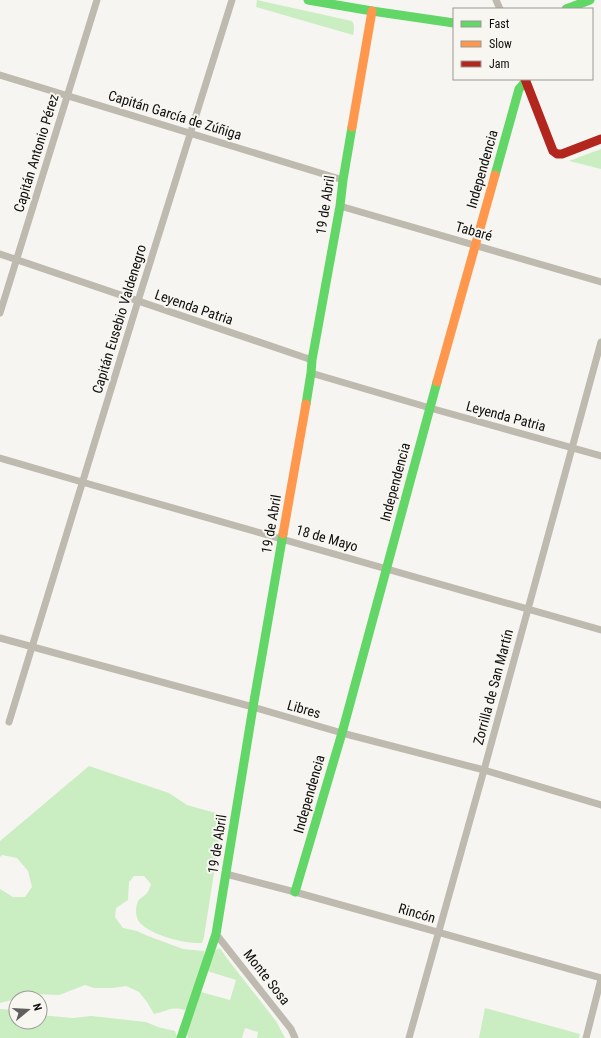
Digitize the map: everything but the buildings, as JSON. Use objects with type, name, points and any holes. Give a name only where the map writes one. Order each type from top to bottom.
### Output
[{"type":"street","name":"Capitán Antonio Pérez","points":[[0,313],[97,0]]},
{"type":"street","name":"Capitán Eusebio Valdenegro","points":[[9,722],[232,0]]},
{"type":"street","points":[[308,0],[453,23]]},
{"type":"street","points":[[569,8],[590,0]]},
{"type":"street","name":"19 de Abril","points":[[181,1038],[216,934],[372,11]]},
{"type":"street","name":"Capitán García de Zúñiga","points":[[0,75],[343,180]]},
{"type":"street","points":[[526,80],[553,151],[557,154],[562,154],[601,139]]},
{"type":"street","name":"Independencia","points":[[295,892],[342,733],[430,408],[519,89],[526,80]]},
{"type":"street","name":"Tabaré","points":[[340,206],[601,282]]},
{"type":"street","name":"Leyenda Patria","points":[[0,254],[312,360]]},
{"type":"street","name":"Zorrilla de San Martín","points":[[409,1038],[601,342]]},
{"type":"street","name":"Leyenda Patria","points":[[311,374],[601,456]]},
{"type":"street","name":"18 de Mayo","points":[[0,458],[601,630]]},
{"type":"street","name":"Libres","points":[[0,638],[254,707],[342,733],[484,770],[601,805]]},
{"type":"street","name":"Rincón","points":[[226,874],[601,978]]},
{"type":"street","name":"Monte Sosa","points":[[216,934],[291,1029],[295,1038]]},
{"type":"street","points":[[586,1038],[601,978]]},
{"type":"green space","points":[[257,0],[352,21],[354,26],[353,35],[256,7]]},
{"type":"green space","points":[[601,149],[601,169],[569,161]]},
{"type":"green space","points":[[89,766],[169,793],[187,805],[223,815],[202,943],[179,941],[162,936],[139,922],[136,906],[140,899],[147,893],[151,884],[144,876],[134,876],[129,882],[128,900],[116,908],[115,917],[123,928],[137,931],[183,949],[204,951],[205,961],[189,1006],[185,1010],[172,1009],[154,1014],[139,992],[126,986],[94,988],[85,985],[59,995],[48,995],[48,990],[8,990],[8,1001],[0,1003],[0,889],[13,897],[25,897],[32,887],[28,871],[17,858],[2,855],[0,857],[0,841]]},
{"type":"green space","points":[[220,948],[276,1021],[285,1038],[257,1038],[258,1032],[245,1028],[242,1038],[188,1038],[187,1034],[201,992],[230,1000],[236,980],[207,971],[214,951]]},
{"type":"green space","points":[[485,1008],[580,1034],[579,1038],[479,1038]]},
{"type":"green space","points":[[0,1009],[8,1010],[8,1030],[48,1030],[48,1016],[73,1018],[91,1016],[146,1022],[158,1027],[175,1031],[177,1038],[0,1038]]},
{"type":"traffic: fast","points":[[308,0],[453,23]]},
{"type":"traffic: fast","points":[[569,8],[590,0]]},
{"type":"traffic: fast","points":[[495,175],[519,89],[526,81]]},
{"type":"traffic: fast","points":[[306,404],[312,360],[340,206],[352,127]]},
{"type":"traffic: fast","points":[[295,892],[342,733],[437,382]]},
{"type":"traffic: fast","points":[[181,1038],[216,934],[283,534]]},
{"type":"traffic: slow","points":[[352,127],[372,11]]},
{"type":"traffic: slow","points":[[437,382],[495,175]]},
{"type":"traffic: slow","points":[[283,534],[306,404]]},
{"type":"traffic: jam","points":[[525,80],[553,151],[557,154],[562,154],[601,139]]}]
